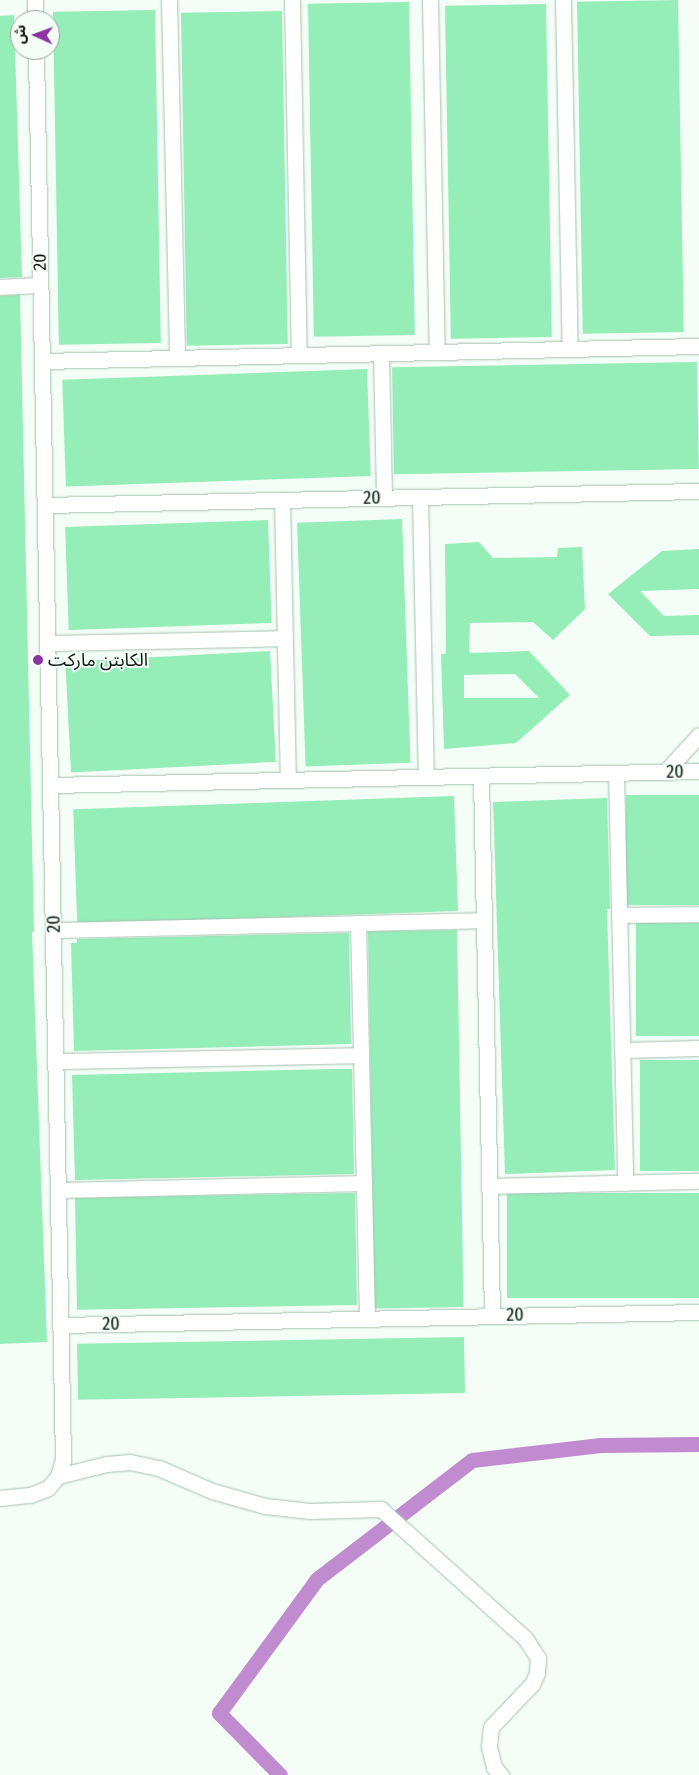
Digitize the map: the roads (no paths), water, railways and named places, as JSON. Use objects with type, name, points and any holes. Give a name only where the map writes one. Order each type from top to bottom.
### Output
[{"type":"street","points":[[169,0],[177,358]]},
{"type":"street","points":[[292,0],[299,355]]},
{"type":"street","points":[[430,0],[437,352]]},
{"type":"street","points":[[563,0],[570,349]]},
{"type":"street","name":"20","points":[[36,60],[62,1325],[699,1312]]},
{"type":"street","points":[[0,287],[40,285]]},
{"type":"street","points":[[42,361],[699,346]]},
{"type":"street","points":[[381,353],[384,498]]},
{"type":"street","name":"20","points":[[45,505],[699,491]]},
{"type":"street","points":[[420,497],[426,777]]},
{"type":"street","points":[[282,500],[288,780]]},
{"type":"street","points":[[48,643],[285,638]]},
{"type":"street","points":[[665,772],[699,735]]},
{"type":"street","name":"20","points":[[51,785],[699,771]]},
{"type":"street","points":[[616,773],[625,1183]]},
{"type":"street","points":[[481,776],[492,1316]]},
{"type":"street","points":[[619,916],[699,914]]},
{"type":"street","points":[[54,930],[484,920]]},
{"type":"street","points":[[358,923],[367,1319]]},
{"type":"street","points":[[622,1050],[699,1048]]},
{"type":"street","points":[[57,1061],[361,1055]]},
{"type":"street","points":[[489,1186],[699,1181]]},
{"type":"street","points":[[60,1190],[364,1184]]},
{"type":"street","points":[[0,1498],[30,1495],[48,1488],[58,1476],[63,1460],[62,1325]]},
{"type":"street","points":[[58,1476],[130,1462],[159,1468],[212,1491],[265,1506],[310,1511],[381,1509],[406,1529],[526,1638],[538,1658],[537,1674],[532,1684],[491,1727],[488,1747],[494,1767],[501,1775]]},
{"type":"waterway","points":[[280,1775],[219,1713],[317,1579],[472,1460],[600,1445],[699,1444]]},
{"type":"place","name":"الكابتن ماركت","points":[[38,660]]}]
